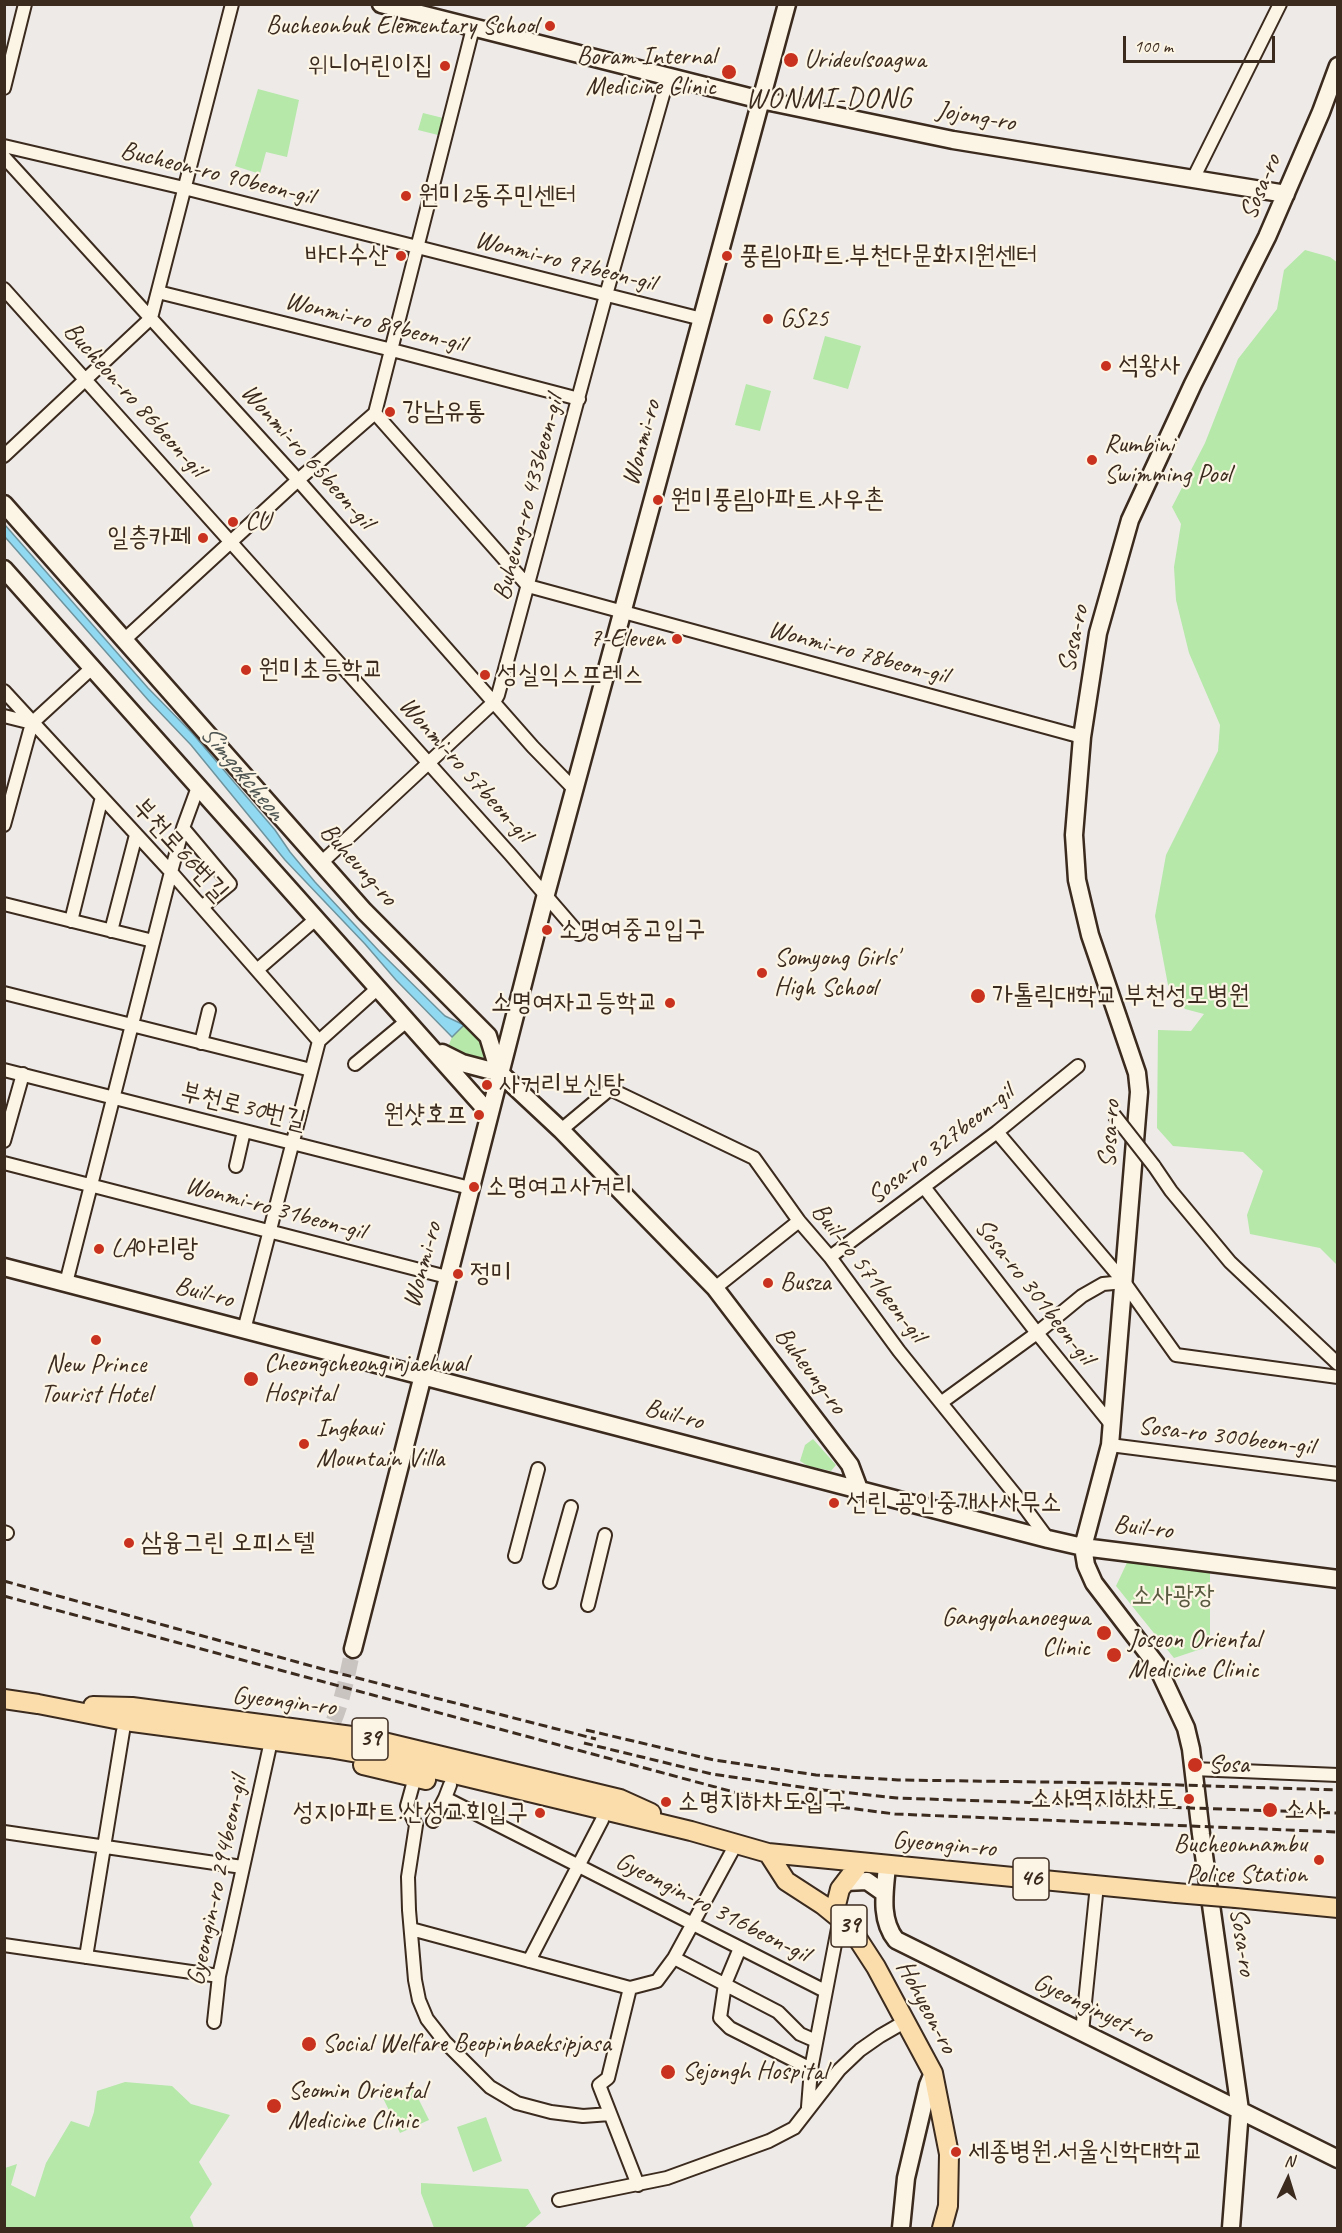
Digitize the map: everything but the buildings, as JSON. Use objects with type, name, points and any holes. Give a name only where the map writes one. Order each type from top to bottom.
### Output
[{"type":"main road","name":"Gyeongin-ro","points":[[4,1699],[125,1721],[329,1748],[392,1759],[691,1831],[768,1853],[1338,1908]]},
{"type":"main road","name":"Gyeongin-ro","points":[[38,1704],[123,1731],[331,1758],[415,1777],[448,1792],[602,1820],[647,1831],[691,1831]]},
{"type":"main road","name":"Gyeongin-ro","points":[[38,1704],[132,1707],[368,1738],[620,1799],[691,1831]]},
{"type":"main road","name":"Hohyeon-ro","points":[[768,1853],[786,1881],[837,1915],[850,1927],[906,2021],[933,2073],[949,2154],[948,2206],[942,2229]]},
{"type":"main road","points":[[837,1915],[836,1900],[845,1882],[860,1863]]},
{"type":"street","points":[[4,88],[25,4]]},
{"type":"street","points":[[4,456],[151,318],[232,4]]},
{"type":"street","name":"Jojong-ro","points":[[381,4],[761,100],[952,140],[1286,194]]},
{"type":"street","name":"Wonmi-ro","points":[[353,1649],[546,894],[787,4]]},
{"type":"street","points":[[1193,179],[1280,4]]},
{"type":"street","points":[[124,640],[375,412],[473,28]]},
{"type":"street","name":"Sosa-ro","points":[[1232,2229],[1240,2110],[1186,1728],[1156,1664],[1094,1583],[1086,1565],[1083,1547],[1110,1444],[1139,1092],[1137,1073],[1090,935],[1077,880],[1074,835],[1082,737],[1098,633],[1130,520],[1193,384],[1267,237],[1321,112],[1338,66]]},
{"type":"street","name":"Buheung-ro 433beon-gil","points":[[321,863],[494,702],[668,77]]},
{"type":"street","name":"Bucheon-ro 90beon-gil","points":[[4,146],[184,188],[417,248]]},
{"type":"street","name":"Wonmi-ro 65beon-gil","points":[[4,157],[298,480],[533,747],[574,789]]},
{"type":"street","name":"Wonmi-ro 97beon-gil","points":[[417,248],[702,319]]},
{"type":"street","name":"Bucheon-ro 86beon-gil","points":[[4,288],[231,541]]},
{"type":"street","name":"Wonmi-ro 89beon-gil","points":[[158,292],[579,399]]},
{"type":"street","points":[[375,412],[528,586]]},
{"type":"street","name":"Buheung-ro","points":[[4,504],[399,949],[488,1036],[500,1073]]},
{"type":"street","name":"Wonmi-ro 57beon-gil","points":[[231,541],[546,894]]},
{"type":"street","name":"Buheung-ro","points":[[4,569],[489,1113]]},
{"type":"street","name":"Wonmi-ro 78beon-gil","points":[[528,586],[1082,737]]},
{"type":"street","points":[[4,825],[32,723],[93,667]]},
{"type":"street","name":"부천로66번길","points":[[4,692],[171,872],[319,1041]]},
{"type":"street","points":[[4,716],[32,723]]},
{"type":"street","points":[[66,1282],[171,872],[183,828],[198,787]]},
{"type":"street","points":[[71,921],[102,798]]},
{"type":"street","points":[[183,828],[230,884],[202,907]]},
{"type":"street","points":[[111,931],[136,835]]},
{"type":"street","points":[[546,894],[579,934]]},
{"type":"street","points":[[4,904],[153,942]]},
{"type":"street","points":[[256,970],[316,918]]},
{"type":"street","points":[[244,1330],[319,1041],[378,988]]},
{"type":"street","points":[[4,993],[311,1070]]},
{"type":"street","points":[[201,1043],[209,1010]]},
{"type":"street","points":[[355,1064],[408,1020]]},
{"type":"street","name":"Buheung-ro","points":[[435,1050],[462,1063],[500,1073],[561,1130],[715,1288],[850,1465],[859,1489]]},
{"type":"street","name":"Sosa-ro 327beon-gil","points":[[830,1257],[997,1132],[1077,1066]]},
{"type":"street","name":"부천로30번길","points":[[4,1070],[470,1188]]},
{"type":"street","points":[[4,1141],[23,1074]]},
{"type":"street","name":"Buil-ro 571beon-gil","points":[[561,1130],[610,1089],[754,1158],[799,1221],[830,1257],[900,1351],[1048,1539]]},
{"type":"street","points":[[1114,1115],[1171,1191],[1230,1262],[1338,1364]]},
{"type":"street","points":[[236,1166],[244,1131]]},
{"type":"street","points":[[997,1132],[1124,1282],[1176,1355],[1338,1377]]},
{"type":"street","name":"Wonmi-ro 31beon-gil","points":[[4,1163],[447,1277]]},
{"type":"street","name":"Sosa-ro 301beon-gil","points":[[924,1187],[1110,1423]]},
{"type":"street","points":[[715,1288],[799,1221]]},
{"type":"street","name":"Buil-ro","points":[[4,1267],[1048,1539],[1083,1547],[1338,1579]]},
{"type":"street","points":[[942,1402],[1037,1333],[1082,1296],[1103,1284],[1124,1282]]},
{"type":"street","name":"Sosa-ro 300beon-gil","points":[[1110,1444],[1338,1474]]},
{"type":"street","points":[[516,1556],[538,1469]]},
{"type":"street","points":[[550,1582],[571,1507]]},
{"type":"street","points":[[588,1605],[605,1535]]},
{"type":"street","points":[[38,1704],[134,1715],[312,1741]]},
{"type":"street","points":[[86,1957],[123,1731]]},
{"type":"street","points":[[344,1746],[660,1817]]},
{"type":"street","name":"Gyeongin-ro 294beon-gil","points":[[214,2022],[219,1976],[269,1750]]},
{"type":"street","points":[[1193,1769],[1338,1775]]},
{"type":"street","points":[[415,1777],[408,1806],[416,1825],[408,1877],[414,1980],[427,2019],[445,2042],[490,2087],[517,2103],[551,2112],[583,2116],[610,2114]]},
{"type":"street","points":[[433,1821],[448,1792]]},
{"type":"street","name":"Gyeongin-ro","points":[[448,1792],[579,1865]]},
{"type":"street","name":"Gyeongin-ro 316beon-gil","points":[[529,1961],[602,1820]]},
{"type":"street","points":[[4,1832],[242,1867]]},
{"type":"street","points":[[411,1929],[630,1989],[657,1981],[674,1958],[736,1844]]},
{"type":"street","name":"Gyeongin-ro 316beon-gil","points":[[579,1865],[825,1991]]},
{"type":"street","name":"Gyeonginyet-ro","points":[[887,1866],[886,1922],[889,1932],[896,1940],[1338,2159]]},
{"type":"street","points":[[845,1882],[867,1881],[885,1893]]},
{"type":"street","points":[[1082,2032],[1097,1885]]},
{"type":"street","points":[[808,2107],[811,2068],[837,1915]]},
{"type":"street","points":[[4,1945],[219,1976]]},
{"type":"street","points":[[740,1948],[725,1984],[720,2018],[730,2028],[811,2068]]},
{"type":"street","points":[[674,1958],[778,2012],[800,2034],[816,2041]]},
{"type":"street","points":[[630,1989],[608,2078],[599,2085],[638,2185]]},
{"type":"street","points":[[559,2200],[667,2178],[769,2141],[794,2128],[808,2107],[839,2070],[860,2050],[906,2021]]},
{"type":"street","points":[[901,2229],[906,2178],[928,2085],[933,2073]]},
{"type":"green space","points":[[258,89],[299,100],[287,157],[266,152],[260,174],[235,166]]},
{"type":"green space","points":[[423,113],[451,120],[446,137],[418,130]]},
{"type":"green space","points":[[1305,250],[1330,257],[1338,263],[1338,1263],[1336,1264],[1320,1248],[1250,1234],[1247,1215],[1263,1171],[1243,1152],[1173,1146],[1157,1128],[1158,1030],[1191,1031],[1204,1014],[1185,1009],[1168,985],[1155,916],[1166,855],[1218,751],[1220,725],[1189,653],[1176,600],[1174,567],[1181,524],[1172,507],[1205,443],[1238,359],[1277,309],[1284,270]]},
{"type":"green space","points":[[825,336],[861,346],[848,389],[813,379]]},
{"type":"green space","points":[[746,384],[771,391],[760,431],[735,425]]},
{"type":"green space","points":[[464,1025],[476,1030],[487,1051],[475,1062],[448,1047],[452,1037]]},
{"type":"green space","points":[[813,1439],[836,1465],[831,1471],[808,1466],[800,1461],[805,1445]]},
{"type":"green space","name":"소사광장","points":[[1132,1552],[1210,1562],[1210,1646],[1174,1658],[1116,1586]]},
{"type":"green space","points":[[125,2082],[172,2086],[191,2104],[230,2115],[199,2162],[212,2184],[190,2217],[194,2228],[5,2228],[5,2168],[17,2164],[11,2185],[35,2197],[46,2163],[71,2121],[89,2127],[97,2091]]},
{"type":"green space","points":[[411,2084],[429,2120],[400,2133],[383,2098]]},
{"type":"green space","points":[[486,2117],[502,2161],[473,2172],[457,2127]]},
{"type":"green space","points":[[421,2183],[528,2189],[541,2213],[524,2228],[434,2228],[421,2193]]},
{"type":"water","points":[[5,525],[148,688],[193,734],[275,830],[315,882],[379,951],[445,1016],[464,1025],[452,1037],[285,860],[191,745],[149,701],[5,537]]},
{"type":"tunnel","points":[[319,1739],[326,1734],[337,1713],[353,1649]]},
{"type":"railway","points":[[4,1581],[326,1670],[596,1739]]},
{"type":"railway","points":[[4,1596],[745,1795],[895,1814],[1338,1832]]},
{"type":"railway","points":[[586,1730],[714,1760],[816,1775],[898,1780],[1116,1783],[1338,1790]]},
{"type":"railway","points":[[584,1743],[712,1774],[897,1798],[1338,1813]]},
{"type":"place","name":"Bucheonbuk Elementary School","points":[[550,26]]},
{"type":"place","name":"Urideulsoagwa","points":[[791,60]]},
{"type":"place","name":"위니어린이집","points":[[445,66]]},
{"type":"place","name":"Boram Internal Medicine Clinic","points":[[729,72]]},
{"type":"place","name":"원미2동주민센터","points":[[406,196]]},
{"type":"place","name":"바다수산","points":[[401,256]]},
{"type":"place","name":"풍림아파트.부천다문화지원센터","points":[[727,256]]},
{"type":"place","name":"GS25","points":[[768,319]]},
{"type":"place","name":"석왕사","points":[[1106,366]]},
{"type":"place","name":"강남유통","points":[[390,412]]},
{"type":"place","name":"Rumbini Swimming Pool","points":[[1092,460]]},
{"type":"place","name":"원미풍림아파트.사우촌","points":[[658,500]]},
{"type":"place","name":"CU","points":[[233,522]]},
{"type":"place","name":"일층카페","points":[[203,538]]},
{"type":"place","name":"7-Eleven","points":[[677,639]]},
{"type":"place","name":"원미초등학교","points":[[246,670]]},
{"type":"place","name":"성실익스프레스","points":[[485,675]]},
{"type":"place","name":"소명여중고입구","points":[[547,930]]},
{"type":"place","name":"Somyong Girls' High School","points":[[762,973]]},
{"type":"place","name":"가톨릭대학교 부천성모병원","points":[[978,996]]},
{"type":"place","name":"소명여자고등학교","points":[[670,1003]]},
{"type":"place","name":"사거리보신탕","points":[[487,1085]]},
{"type":"place","name":"원샷호프","points":[[479,1115]]},
{"type":"place","name":"소명여고사거리","points":[[474,1187]]},
{"type":"place","name":"LA아리랑","points":[[99,1249]]},
{"type":"place","name":"정미","points":[[458,1274]]},
{"type":"place","name":"Busza","points":[[768,1283]]},
{"type":"place","name":"New Prince Tourist Hotel","points":[[96,1340]]},
{"type":"place","name":"Cheongcheonginjaehwal Hospital","points":[[251,1379]]},
{"type":"place","name":"Ingkaui Mountain Villa","points":[[304,1444]]},
{"type":"place","name":"선린 공인중개사사무소","points":[[834,1503]]},
{"type":"place","name":"삼융그린 오피스텔","points":[[129,1543]]},
{"type":"place","name":"Gangyohanoegwa Clinic","points":[[1104,1633]]},
{"type":"place","name":"Joseon Oriental Medicine Clinic","points":[[1114,1655]]},
{"type":"place","name":"Sosa","points":[[1195,1765]]},
{"type":"place","name":"소사역지하차도","points":[[1189,1799]]},
{"type":"place","name":"소명지하차도입구","points":[[666,1802]]},
{"type":"place","name":"소사","points":[[1270,1810]]},
{"type":"place","name":"성지아파트.산성교회입구","points":[[540,1813]]},
{"type":"place","name":"Bucheonnambu Police Station","points":[[1319,1860]]},
{"type":"place","name":"Social Welfare Beopinbaeksipjasa","points":[[309,2044]]},
{"type":"place","name":"Sejongh Hospital","points":[[668,2072]]},
{"type":"place","name":"Seomin Oriental Medicine Clinic","points":[[274,2106]]},
{"type":"place","name":"세종병원.서울신학대학교","points":[[956,2152]]},
{"type":"district","name":"WONMI-DONG","points":[[829,100]]},
{"type":"water label","name":"Simgokcheon","points":[[242,773]]}]
